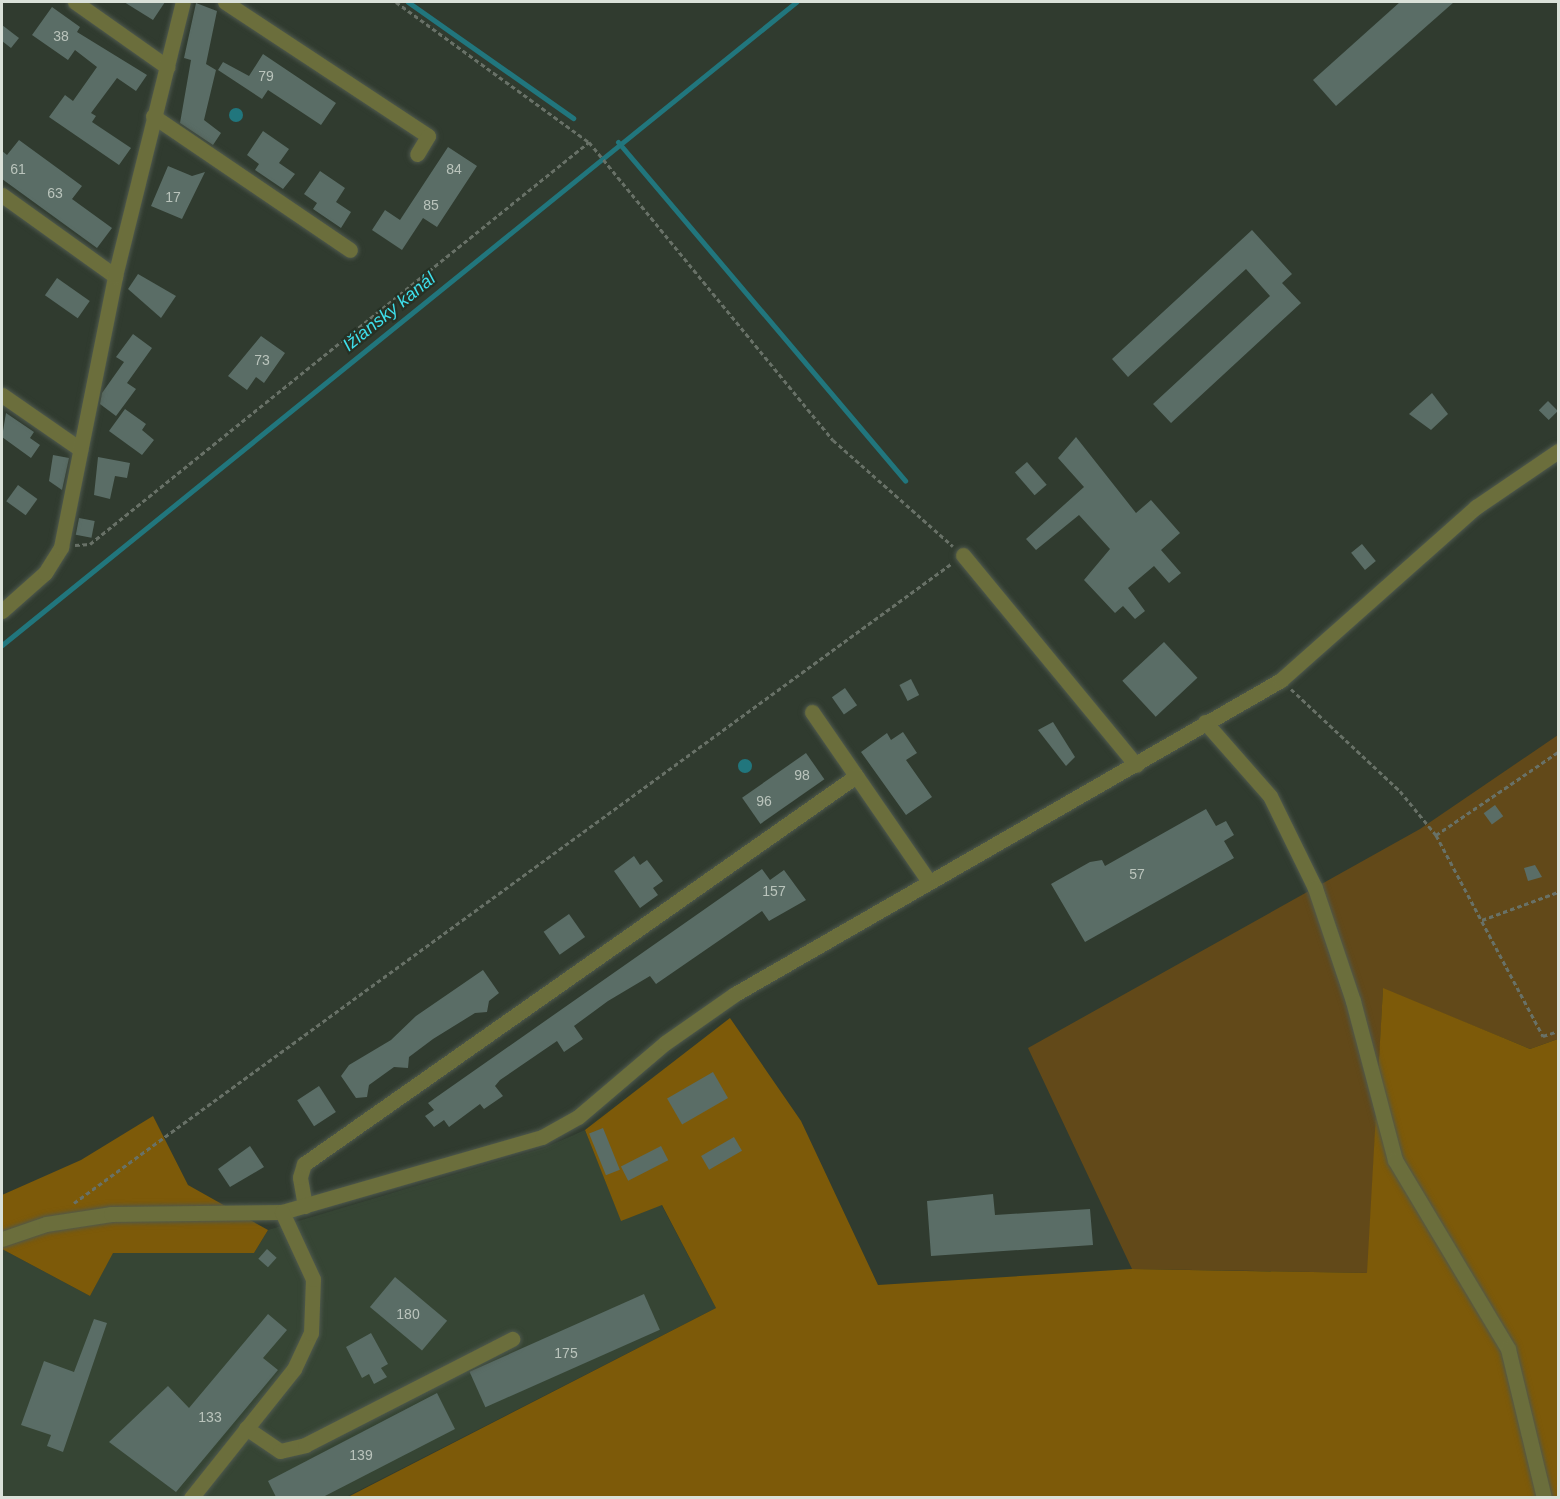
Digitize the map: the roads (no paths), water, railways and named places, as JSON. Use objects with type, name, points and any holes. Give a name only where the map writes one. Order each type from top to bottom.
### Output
[{"type":"street","points":[[75,2],[168,67]]},
{"type":"street","points":[[2,611],[45,573],[61,547],[116,276],[153,116],[168,67],[183,2]]},
{"type":"street","points":[[225,2],[428,136],[417,154]]},
{"type":"street","points":[[153,116],[350,250]]},
{"type":"street","points":[[2,195],[116,276]]},
{"type":"street","points":[[2,395],[80,449]]},
{"type":"street","points":[[2,1239],[46,1224],[111,1214],[282,1212],[542,1137],[578,1118],[665,1043],[735,994],[928,880],[1136,765],[1205,722],[1281,680],[1476,507],[1558,451]]},
{"type":"street","points":[[963,555],[1136,765]]},
{"type":"street","points":[[812,712],[928,880]]},
{"type":"street","points":[[1205,722],[1270,796],[1315,888],[1353,1001],[1395,1160],[1508,1348],[1544,1497]]},
{"type":"street","points":[[305,1206],[300,1177],[304,1164],[856,776]]},
{"type":"street","points":[[191,1497],[294,1369],[314,1314],[313,1279],[282,1212]]},
{"type":"street","points":[[246,1428],[280,1450],[305,1445],[512,1339]]},
{"type":"water","points":[[233,108],[239,108],[243,115],[239,122],[233,122],[229,118],[229,112]]},
{"type":"water","points":[[745,759],[750,761],[752,766],[750,771],[745,773],[740,771],[738,766],[740,761]]},
{"type":"waterway","points":[[408,2],[573,118]]},
{"type":"waterway","name":"Ižiansky kanál","points":[[2,645],[796,2]]},
{"type":"waterway","points":[[618,142],[905,481]]}]
